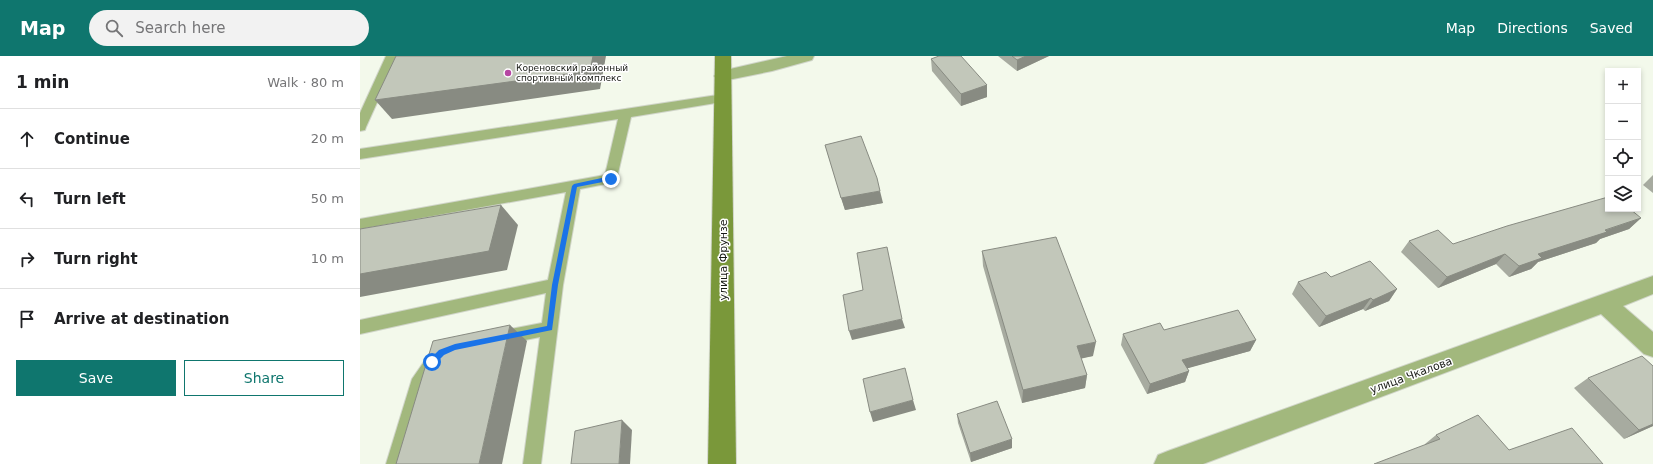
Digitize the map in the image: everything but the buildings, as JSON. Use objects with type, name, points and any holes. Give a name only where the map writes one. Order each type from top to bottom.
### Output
[{"type":"main road","name":"улица Фрунзе","points":[[722,464],[723,66]]},
{"type":"street","points":[[723,66],[772,66],[806,56]]},
{"type":"street","name":"улица Чкалова","points":[[1168,464],[1653,285]]},
{"type":"street","points":[[1604,303],[1653,347]]},
{"type":"lane","points":[[360,126],[392,56]]},
{"type":"lane","points":[[360,154],[724,98]]},
{"type":"lane","points":[[360,224],[611,179],[625,113]]},
{"type":"lane","points":[[532,464],[555,285],[574,186]]},
{"type":"lane","points":[[360,327],[555,285]]},
{"type":"lane","points":[[484,341],[550,328]]},
{"type":"lane","points":[[395,464],[420,379],[441,352],[448,350]]},
{"type":"place","name":"Кореновский районный спортивный комплекс","points":[[508,73]]},
{"type":"route","points":[[432,362],[441,352],[455,347],[550,328],[555,285],[574,186],[611,179]]}]
